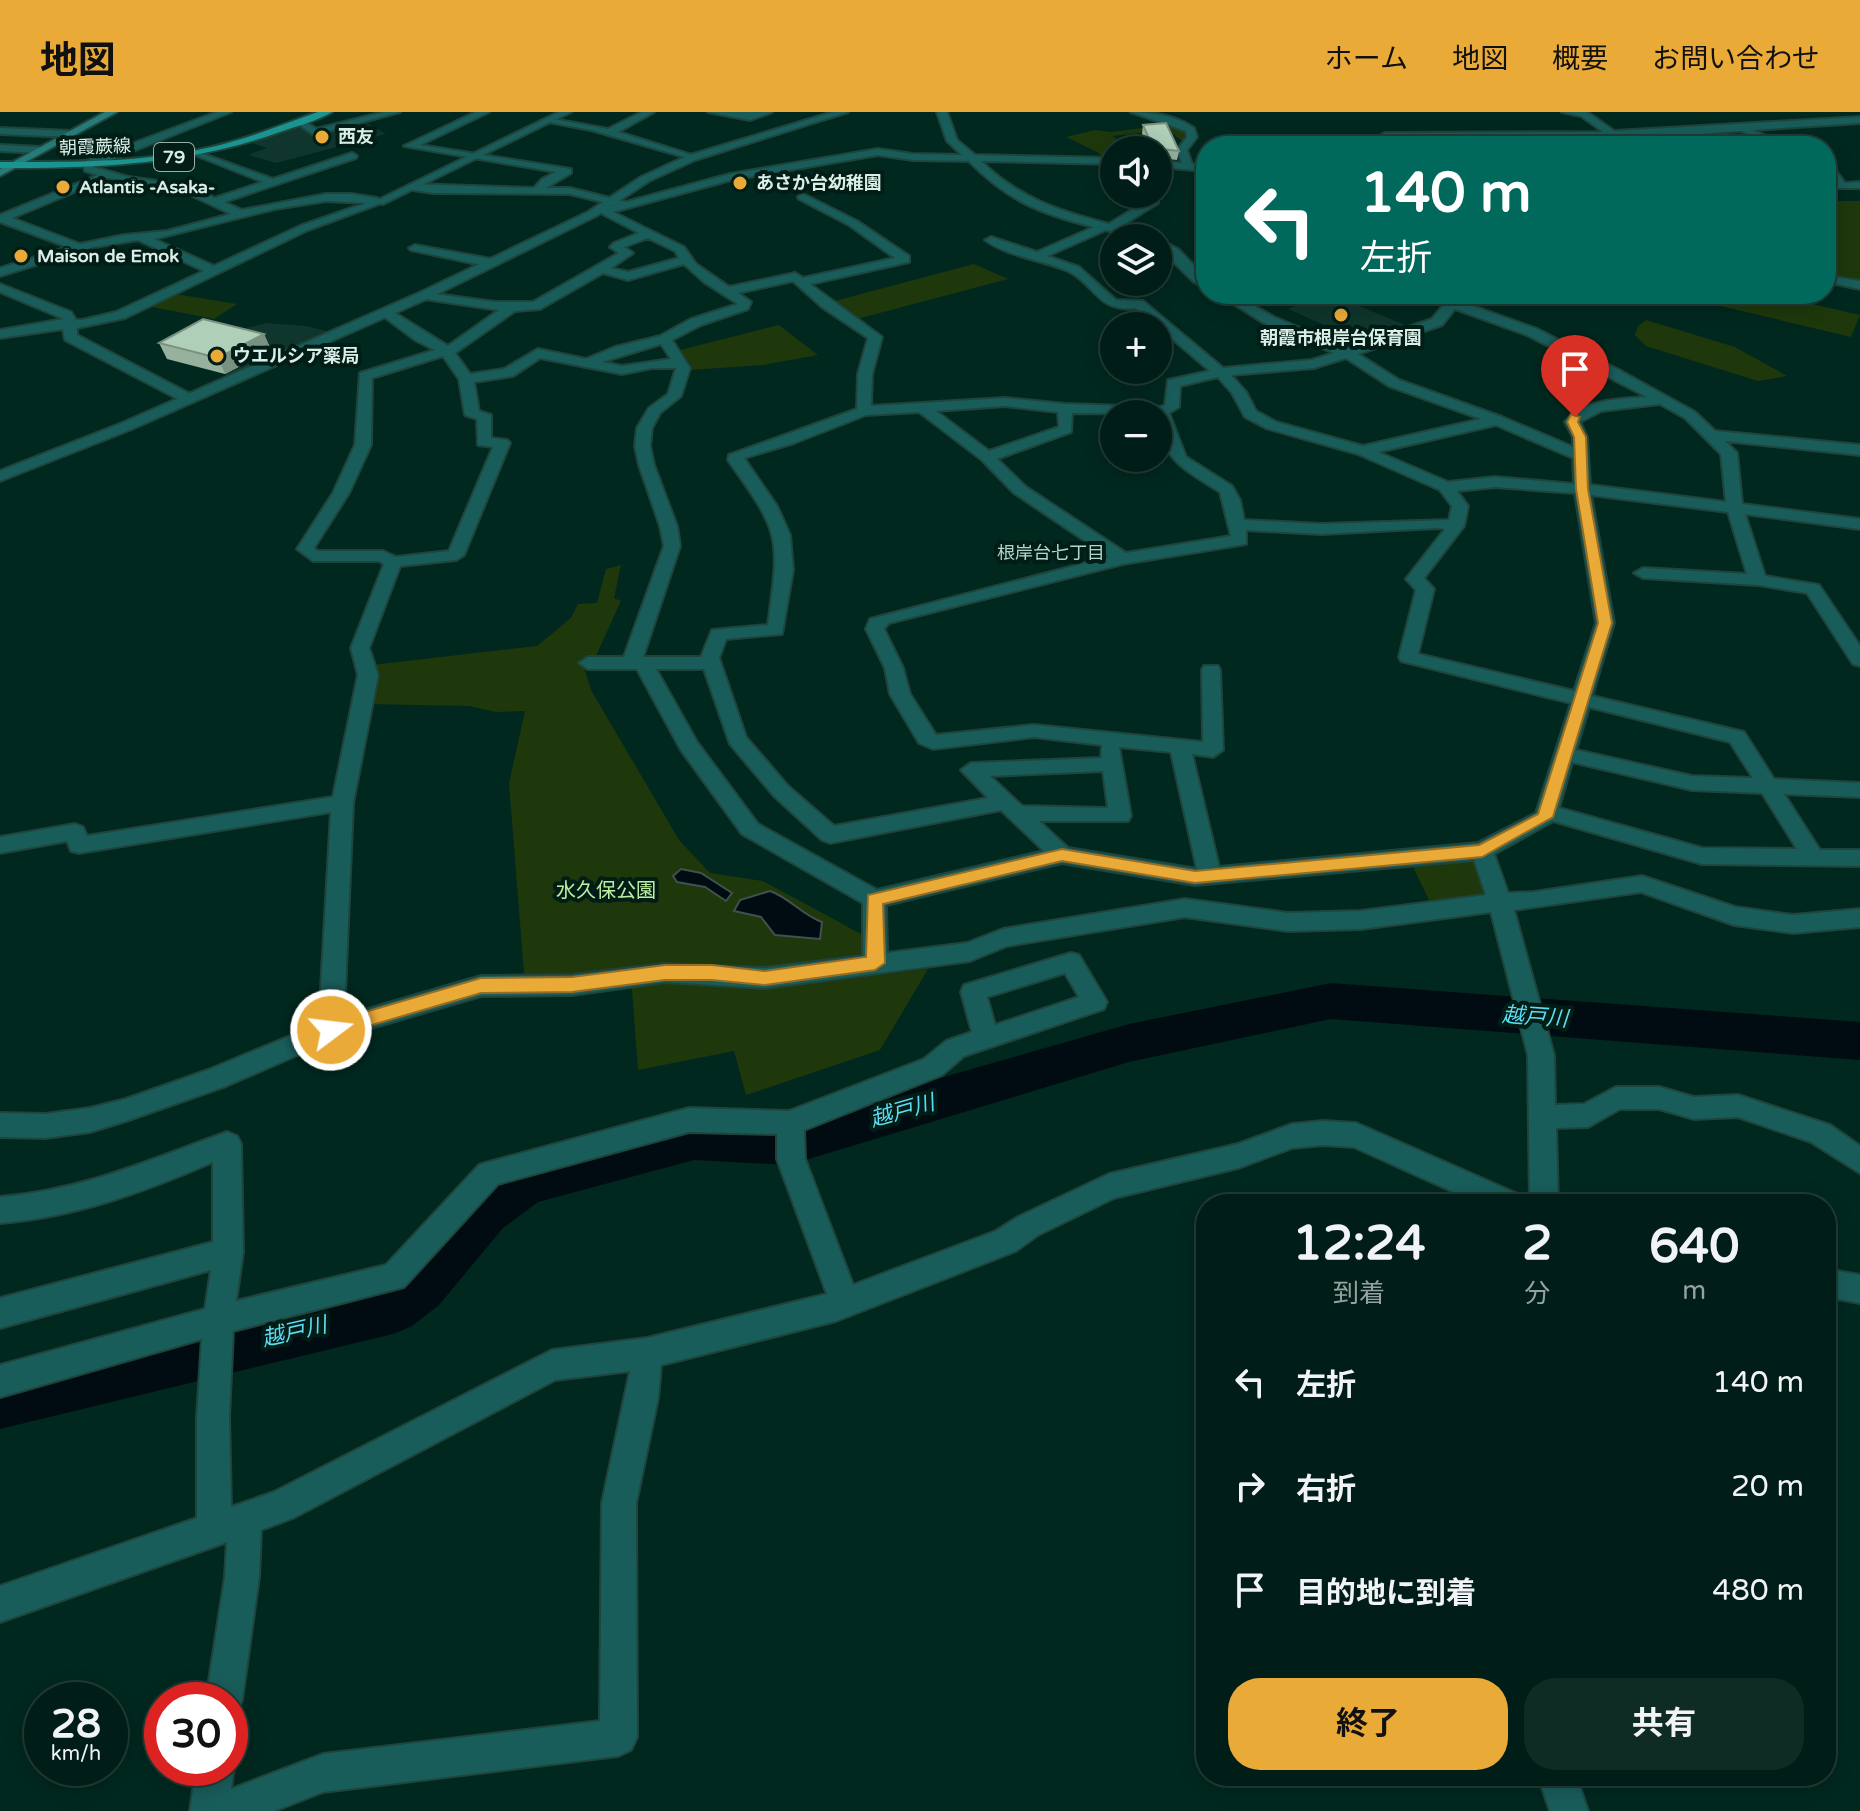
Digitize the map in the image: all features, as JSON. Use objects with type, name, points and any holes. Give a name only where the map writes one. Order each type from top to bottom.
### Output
[{"type":"main road","points":[[0,173],[112,112]]},
{"type":"main road","name":"朝霞蕨線","points":[[0,165],[139,162],[199,153],[327,112]]},
{"type":"street","points":[[226,112],[87,164],[89,169],[128,180],[182,187],[239,213]]},
{"type":"street","points":[[484,112],[409,146],[567,171],[540,185],[537,191]]},
{"type":"street","points":[[0,334],[36,327],[71,325],[130,311],[304,228],[379,202],[566,112]]},
{"type":"street","points":[[610,132],[649,112]]},
{"type":"street","points":[[713,112],[750,117],[767,112]]},
{"type":"street","points":[[612,207],[645,179],[691,158],[839,112]]},
{"type":"street","points":[[942,112],[952,140],[989,179],[1022,202],[1046,212],[1100,225]]},
{"type":"street","points":[[1136,112],[1182,124],[1191,130],[1192,137],[1182,150],[1186,166]]},
{"type":"street","points":[[1567,112],[1584,114],[1610,132]]},
{"type":"street","points":[[1799,112],[1821,122]]},
{"type":"street","points":[[1845,112],[1860,118]]},
{"type":"street","points":[[300,122],[314,132],[396,114]]},
{"type":"street","points":[[1533,136],[1610,132],[1660,134],[1860,118]]},
{"type":"street","points":[[548,121],[610,132],[691,158]]},
{"type":"street","points":[[1386,136],[1391,124]]},
{"type":"street","points":[[1741,128],[1760,136]]},
{"type":"street","points":[[421,129],[432,135]]},
{"type":"street","points":[[1,132],[72,134]]},
{"type":"street","points":[[0,148],[41,150]]},
{"type":"street","points":[[0,476],[189,399],[385,313],[612,207],[730,177],[878,152],[973,159],[1100,161]]},
{"type":"street","points":[[199,153],[272,182]]},
{"type":"street","points":[[214,202],[352,156]]},
{"type":"street","points":[[506,170],[519,163]]},
{"type":"street","points":[[1172,165],[1196,167]]},
{"type":"street","points":[[1172,170],[1186,166]]},
{"type":"street","points":[[1,219],[108,174]]},
{"type":"street","points":[[465,191],[492,177]]},
{"type":"street","points":[[1836,177],[1842,186],[1860,185]]},
{"type":"street","points":[[411,187],[465,191],[570,191],[612,207],[680,249],[685,260],[745,302],[744,306],[696,322],[665,339],[620,350],[587,363]]},
{"type":"street","points":[[0,272],[83,249],[173,233],[239,213],[345,195],[379,202]]},
{"type":"street","points":[[801,282],[905,259],[853,223],[803,197]]},
{"type":"street","points":[[1112,224],[1141,208]]},
{"type":"street","points":[[1,219],[83,249]]},
{"type":"street","points":[[1038,256],[1100,230]]},
{"type":"street","points":[[425,295],[510,308],[536,306],[627,253],[616,247],[618,245],[651,233]]},
{"type":"street","points":[[140,237],[215,271]]},
{"type":"street","points":[[991,240],[1075,270],[1112,303],[1123,306],[1139,304],[1198,356],[1224,372],[1244,399],[1250,414],[1271,425],[1363,451],[1446,487],[1495,482],[1582,489],[1860,524]]},
{"type":"street","points":[[415,248],[491,263]]},
{"type":"street","points":[[1172,250],[1182,256],[1188,269],[1196,276]]},
{"type":"street","points":[[601,269],[628,276],[685,260]]},
{"type":"street","points":[[728,291],[795,277],[826,304],[875,337],[865,374],[864,411]]},
{"type":"street","points":[[1836,280],[1860,285]]},
{"type":"street","points":[[0,288],[66,315],[70,318],[69,335],[75,341],[189,399]]},
{"type":"street","points":[[1241,304],[1269,320],[1349,354],[1394,383],[1497,420],[1582,456]]},
{"type":"street","points":[[1172,407],[1173,383],[1224,372],[1314,364],[1349,354],[1437,322],[1447,313],[1448,304]]},
{"type":"street","points":[[1461,304],[1532,332],[1690,415],[1712,435],[1729,453],[1734,506],[1758,580]]},
{"type":"street","points":[[385,313],[446,350],[466,379],[472,415],[484,415],[483,442],[502,443],[456,555],[393,562],[383,556],[313,556],[305,549],[341,493],[363,445],[365,376],[446,350],[510,308]]},
{"type":"street","points":[[665,339],[678,355],[683,368],[674,396],[656,405],[643,438],[643,462],[666,512],[672,546],[637,664],[688,745],[750,829],[874,899],[1062,855],[1195,877],[1482,851],[1545,817],[1605,623],[1598,566],[1582,489],[1580,437],[1572,422],[1575,417],[1599,408],[1660,400]]},
{"type":"street","points":[[466,379],[508,373],[538,353],[622,370],[679,363]]},
{"type":"street","points":[[1100,409],[1005,402],[864,411],[789,440],[737,455],[736,460],[759,491],[782,532],[785,553],[776,630],[718,634],[710,658],[737,739],[781,791],[830,835],[1011,808],[1120,816],[1108,739]]},
{"type":"street","points":[[921,406],[987,457],[1020,490],[1123,559]]},
{"type":"street","points":[[987,457],[1066,429],[1065,408]]},
{"type":"street","points":[[1363,451],[1497,420]]},
{"type":"street","points":[[1712,435],[1860,450]]},
{"type":"street","points":[[1172,440],[1179,459],[1226,489],[1232,500],[1240,540],[1123,559],[883,619],[876,623],[875,629],[894,668],[900,694],[926,738],[933,742],[1034,731],[1213,750],[1211,670]]},
{"type":"street","points":[[1446,487],[1460,506],[1456,526],[1415,579],[1425,589],[1408,657],[1737,737],[1813,857]]},
{"type":"street","points":[[1237,525],[1321,529],[1438,523],[1456,526]]},
{"type":"street","points":[[331,1030],[342,803],[368,675],[360,648],[393,562]]},
{"type":"street","points":[[1643,573],[1758,580],[1813,589],[1860,660]]},
{"type":"street","points":[[588,663],[711,663]]},
{"type":"street","points":[[1180,747],[1210,876]]},
{"type":"street","points":[[1565,754],[1692,783],[1860,790]]},
{"type":"street","points":[[1062,855],[971,770],[1112,764]]},
{"type":"street","points":[[0,845],[75,832],[79,845],[342,803]]},
{"type":"street","points":[[1547,812],[1702,856],[1860,858]]},
{"type":"street","points":[[1482,851],[1500,902],[1541,1055],[1544,1194]]},
{"type":"street","points":[[0,1125],[45,1126],[90,1120],[126,1110],[217,1078],[331,1030],[481,986],[572,985],[665,973],[765,978],[970,952],[1003,938],[1185,908],[1288,922],[1361,920],[1500,902],[1534,901],[1642,884],[1734,916],[1793,924],[1860,918]]},
{"type":"street","points":[[874,899],[875,963]]},
{"type":"street","points":[[0,1381],[394,1277],[489,1174],[689,1120],[790,1138],[933,1067],[955,1048],[986,1038],[1095,1002],[1071,962],[973,992],[986,1038]]},
{"type":"street","points":[[1544,1117],[1588,1115],[1616,1098],[1659,1098],[1694,1108],[1738,1106],[1820,1133],[1860,1161]]},
{"type":"street","points":[[0,1604],[281,1506],[552,1365],[647,1353],[845,1303],[1006,1241],[1028,1226],[1109,1187],[1238,1156],[1292,1136],[1323,1133],[1356,1135],[1488,1194]]},
{"type":"street","points":[[790,1138],[845,1303]]},
{"type":"street","points":[[0,1210],[33,1208],[135,1183],[227,1144],[228,1252],[215,1363],[230,1524],[242,1577],[227,1682]]},
{"type":"street","points":[[0,1313],[228,1252]]},
{"type":"street","points":[[1836,1285],[1860,1289]]},
{"type":"street","points":[[224,1811],[323,1773],[618,1737],[619,1503],[642,1398],[647,1353]]},
{"type":"street","points":[[209,1811],[212,1786]]},
{"type":"street","points":[[1560,1786],[1569,1811]]},
{"type":"shaded area","points":[[363,121],[386,134],[276,163],[248,155],[267,148],[251,143],[300,126],[313,134]]},
{"type":"shaded area","name":"朝霞市根岸台保育園","points":[[1300,304],[1354,304],[1410,327],[1367,344],[1288,309]]},
{"type":"shaded area","points":[[266,323],[306,326],[330,332],[230,375],[167,359],[220,335]]},
{"type":"shaded area","points":[[681,869],[701,873],[732,893],[726,901],[705,887],[677,882],[673,876]]},
{"type":"shaded area","points":[[770,891],[822,922],[820,939],[775,935],[761,917],[734,911],[740,900]]},
{"type":"green space","points":[[1174,124],[1186,131],[1185,140],[1168,130],[1100,136],[1100,155],[1066,137],[1095,130],[1111,132]]},
{"type":"green space","points":[[1836,201],[1860,201],[1860,285],[1836,280]]},
{"type":"green space","points":[[974,264],[1008,279],[857,319],[831,302]]},
{"type":"green space","points":[[175,294],[237,304],[214,319],[147,306]]},
{"type":"green space","points":[[1712,304],[1812,304],[1860,315],[1851,337]]},
{"type":"green space","points":[[1646,320],[1735,347],[1787,376],[1758,381],[1646,346],[1635,335],[1638,326]]},
{"type":"green space","points":[[779,325],[818,355],[763,365],[690,370],[691,365],[680,350]]},
{"type":"green space","name":"水久保公園","points":[[621,565],[614,598],[621,601],[595,658],[581,658],[591,690],[679,840],[710,873],[763,881],[861,934],[863,950],[845,979],[928,969],[880,1050],[746,1095],[734,1051],[638,1070],[631,977],[525,986],[509,783],[525,711],[496,712],[469,706],[367,704],[372,665],[537,646],[571,618],[578,604],[597,603],[606,569]]},
{"type":"green space","points":[[1478,857],[1490,895],[1429,900],[1410,861]]},
{"type":"building","points":[[1166,123],[1179,151],[1172,150],[1172,136],[1148,136],[1143,125]]},
{"type":"building","points":[[203,319],[264,334],[218,358],[159,343]]},
{"type":"waterway","name":"越戸川","points":[[0,1400],[393,1307],[420,1287],[485,1211],[524,1183],[694,1138],[789,1143],[1129,1043],[1331,1001],[1860,1041]]},
{"type":"place","name":"西友","points":[[322,137]]},
{"type":"place","name":"あさか台幼稚園","points":[[740,183]]},
{"type":"place","name":"Atlantis -Asaka-","points":[[63,187]]},
{"type":"place","name":"Maison de Emok","points":[[21,256]]},
{"type":"place","name":"朝霞市根岸台保育園","points":[[1341,315]]},
{"type":"place","name":"ウエルシア薬局","points":[[217,356]]},
{"type":"district","name":"根岸台七丁目","points":[[1051,553]]},
{"type":"route","points":[[331,1030],[457,990],[481,986],[572,985],[665,973],[765,978],[875,963],[874,899],[1062,855],[1195,877],[1482,851],[1545,817],[1605,623],[1582,489],[1580,437],[1572,422],[1575,417]]}]
